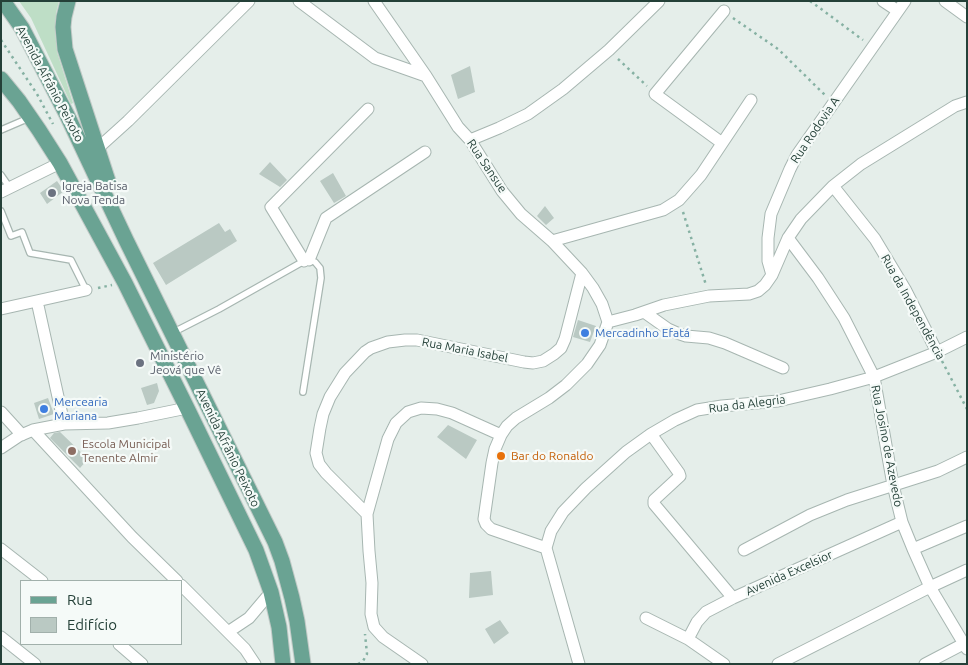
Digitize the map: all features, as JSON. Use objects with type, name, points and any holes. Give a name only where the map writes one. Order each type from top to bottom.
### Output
[{"type":"main road","name":"Avenida Afrânio Peixoto","points":[[3,1],[22,28],[66,114],[275,542],[282,561],[297,621],[303,664]]},
{"type":"main road","points":[[68,1],[63,27],[64,49],[126,240]]},
{"type":"main road","name":"Avenida Afrânio Peixoto","points":[[1,79],[31,118],[60,163],[125,283],[256,550],[271,592],[279,626],[283,664]]},
{"type":"street","points":[[97,149],[128,121],[248,1]]},
{"type":"street","points":[[299,1],[375,58],[426,76]]},
{"type":"street","name":"Rua Sansue","points":[[374,1],[426,76],[458,127],[470,140],[502,190],[521,214],[552,241],[582,272],[602,304],[608,322]]},
{"type":"street","points":[[470,140],[528,114],[563,89],[609,50],[659,1]]},
{"type":"street","points":[[883,1],[901,6]]},
{"type":"street","points":[[945,1],[967,17]]},
{"type":"street","name":"Rua Rodovia A","points":[[772,275],[768,261],[771,214],[797,155],[901,6]]},
{"type":"street","points":[[722,143],[655,94],[724,11]]},
{"type":"street","points":[[552,241],[663,210],[679,200],[701,175],[751,100]]},
{"type":"street","points":[[579,664],[546,548],[491,529],[484,519],[492,463],[501,435],[516,418],[555,394],[587,364],[600,345],[608,322],[664,305],[709,296],[749,294],[758,291],[772,275],[788,238],[801,219],[833,186],[861,164],[955,106],[967,102]]},
{"type":"street","points":[[306,260],[271,207],[368,109]]},
{"type":"street","points":[[306,260],[326,218],[425,152]]},
{"type":"street","points":[[5,190],[60,163]]},
{"type":"street","name":"Rua da Independência","points":[[833,186],[875,239],[905,289],[937,352]]},
{"type":"street","name":"Rua Josino de Azevedo","points":[[788,238],[818,278],[844,318],[874,377],[893,485],[902,522],[930,587],[966,645]]},
{"type":"street","name":"Rua Maria Isabel","points":[[367,514],[319,464],[316,453],[323,414],[330,397],[345,373],[371,348],[388,342],[405,340],[417,340],[524,362],[543,361],[560,348],[564,339],[582,272]]},
{"type":"street","points":[[1,309],[86,290]]},
{"type":"street","points":[[37,301],[64,424]]},
{"type":"street","points":[[644,312],[677,333],[686,336],[710,338],[783,368]]},
{"type":"street","name":"Rua da Alegria","points":[[546,548],[551,531],[563,512],[586,488],[626,452],[675,420],[697,410],[778,401],[874,377],[967,338]]},
{"type":"street","points":[[1,448],[34,430],[64,424],[108,423],[187,408]]},
{"type":"street","points":[[422,664],[383,637],[374,626],[371,614],[372,583],[367,514],[388,439],[396,424],[408,412],[421,408],[437,409],[452,413],[501,435]]},
{"type":"street","points":[[1,412],[22,435]]},
{"type":"street","points":[[34,430],[132,537],[176,580]]},
{"type":"street","points":[[651,434],[680,476],[654,500],[654,504],[733,598]]},
{"type":"street","points":[[744,550],[810,515],[967,458]]},
{"type":"street","name":"Avenida Excelsior","points":[[688,639],[696,622],[706,612],[902,522]]},
{"type":"street","points":[[913,549],[967,526]]},
{"type":"street","points":[[1,549],[41,580]]},
{"type":"street","points":[[778,664],[967,570]]},
{"type":"street","points":[[182,587],[245,649],[255,664]]},
{"type":"street","points":[[228,632],[249,618],[271,592]]},
{"type":"street","points":[[646,618],[688,639],[724,664]]},
{"type":"street","points":[[1,637],[35,664]]},
{"type":"street","points":[[120,645],[142,664]]},
{"type":"street","points":[[925,664],[966,645]]},
{"type":"lane","points":[[1,130],[31,118]]},
{"type":"lane","points":[[1,175],[5,190]]},
{"type":"lane","points":[[1,211],[11,236],[22,232],[30,253],[71,260],[86,290]]},
{"type":"lane","points":[[172,333],[306,260],[315,262],[320,268],[322,278],[303,392]]},
{"type":"path","points":[[810,1],[872,47]]},
{"type":"path","points":[[724,11],[778,49],[834,103]]},
{"type":"path","points":[[609,50],[655,94]]},
{"type":"path","points":[[679,200],[709,296]]},
{"type":"path","points":[[86,290],[125,283]]},
{"type":"path","name":"Rua da Independência","points":[[937,352],[967,409]]},
{"type":"green space","points":[[19,1],[59,1],[55,31],[57,52],[73,103],[71,104],[31,18]]},
{"type":"building","points":[[470,66],[475,92],[458,99],[451,75]]},
{"type":"building","points":[[270,162],[287,180],[280,187],[259,174]]},
{"type":"building","points":[[333,173],[346,196],[334,203],[320,181]]},
{"type":"building","points":[[57,181],[64,191],[47,204],[40,193]]},
{"type":"building","points":[[545,206],[554,218],[546,225],[537,216]]},
{"type":"building","points":[[219,223],[225,232],[230,229],[237,241],[166,285],[153,263]]},
{"type":"building","points":[[578,320],[596,326],[590,342],[573,337]]},
{"type":"building","points":[[157,383],[159,391],[154,403],[147,405],[141,388]]},
{"type":"building","points":[[48,398],[54,414],[39,419],[34,403]]},
{"type":"building","points":[[448,425],[477,440],[466,459],[437,437]]},
{"type":"building","points":[[60,432],[88,459],[80,468],[50,438],[54,433]]},
{"type":"building","points":[[491,571],[493,595],[469,598],[470,573]]},
{"type":"building","points":[[500,620],[509,633],[494,644],[485,629]]},
{"type":"place","name":"Igreja Batisa Nova Tenda","points":[[52,193]]},
{"type":"place","name":"Mercadinho Efatá","points":[[585,333]]},
{"type":"place","name":"Ministério Jeová que Vê","points":[[140,363]]},
{"type":"place","name":"Mercearia Mariana","points":[[44,409]]},
{"type":"place","name":"Escola Municipal Tenente Almir","points":[[72,451]]},
{"type":"place","name":"Bar do Ronaldo","points":[[501,456]]}]
